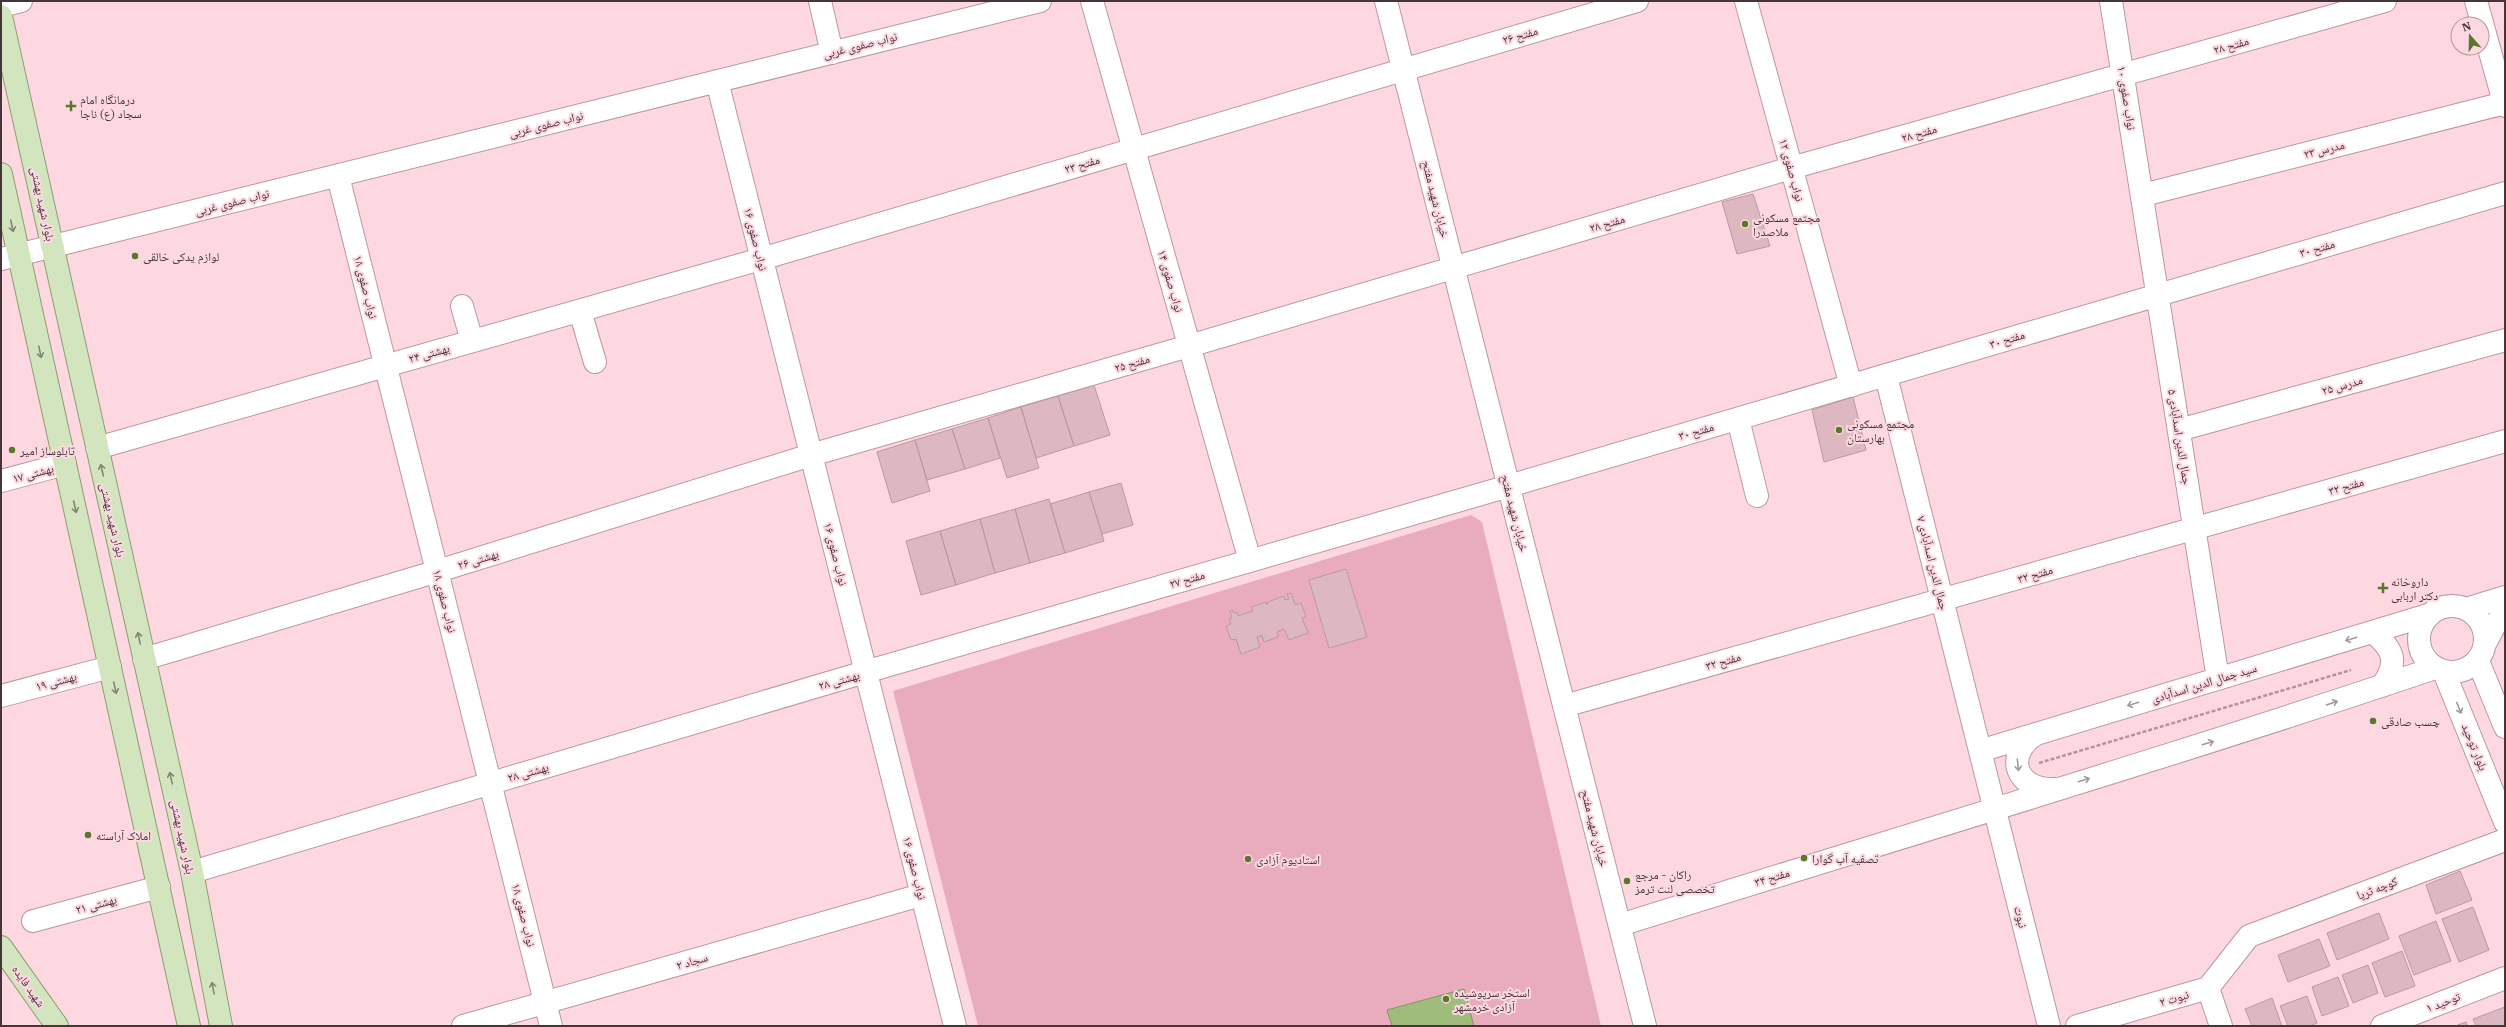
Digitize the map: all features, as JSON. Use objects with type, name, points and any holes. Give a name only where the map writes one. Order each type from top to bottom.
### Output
[{"type":"main road","name":"بلوار شهید بهشتی","points":[[1,16],[192,872],[221,1026]]},
{"type":"main road","points":[[1,174],[10,257],[65,464],[190,1026]]},
{"type":"main road","name":"شهید فایده","points":[[1,947],[57,1026]]},
{"type":"street","points":[[1,6],[21,1]]},
{"type":"street","points":[[820,1],[832,52]]},
{"type":"street","name":"نواب صفوی غربی","points":[[10,257],[1040,1]]},
{"type":"street","name":"نواب صفوی ۱۴","points":[[1092,1],[1250,561]]},
{"type":"street","name":"خیابان شهید مفتح","points":[[1386,1],[1645,1026]]},
{"type":"street","name":"مفتح ۲۶","points":[[1403,69],[1637,1]]},
{"type":"street","name":"نواب صفوی ۱۲","points":[[1746,1],[1851,386]]},
{"type":"street","name":"نواب صفوی ۱۰","points":[[2111,1],[2143,195]]},
{"type":"street","name":"مفتح ۲۸","points":[[1453,269],[1791,168],[2123,76],[2385,1]]},
{"type":"street","points":[[2476,1],[2505,104]]},
{"type":"street","name":"مفتح ۲۳","points":[[761,259],[1403,69]]},
{"type":"street","name":"نواب صفوی ۱۶","points":[[717,81],[954,1026]]},
{"type":"street","name":"مدرس ۲۳","points":[[2143,195],[2505,104]]},
{"type":"street","name":"نواب صفوی ۱۸","points":[[338,176],[552,1026]]},
{"type":"street","name":"مفتح ۳۰","points":[[1508,486],[2505,193]]},
{"type":"street","name":"جمال الدین اسدآبادی ۵","points":[[2143,195],[2218,679]]},
{"type":"street","name":"بهشتی ۲۴","points":[[97,448],[761,259]]},
{"type":"street","name":"مفتح ۲۵","points":[[811,455],[1453,269]]},
{"type":"street","points":[[462,306],[472,341]]},
{"type":"street","points":[[580,311],[594,362]]},
{"type":"street","name":"مدرس ۲۵","points":[[2179,430],[2505,340]]},
{"type":"street","name":"جمال الدین اسدآبادی ۷","points":[[1886,376],[1993,808]]},
{"type":"street","points":[[1738,419],[1757,496]]},
{"type":"street","name":"مفتح ۳۲","points":[[1564,706],[2505,441]]},
{"type":"street","name":"بهشتی ۲۶","points":[[144,659],[438,572],[811,455]]},
{"type":"street","name":"بهشتی ۱۷","points":[[1,482],[65,464]]},
{"type":"street","name":"مفتح ۲۷","points":[[865,672],[1508,486]]},
{"type":"street","points":[[2466,609],[2505,597]]},
{"type":"street","points":[[2440,670],[2424,658],[2418,643],[2420,628],[2428,615],[2446,606],[2466,609],[2475,614],[2481,622],[2482,651],[2505,727]]},
{"type":"street","name":"سید جمال الدین اسدآبادی","points":[[1980,751],[2428,615]]},
{"type":"street","points":[[1993,808],[2239,734],[2382,686],[2440,670],[2463,671],[2482,651],[2496,623],[2505,616]]},
{"type":"street","points":[[2373,632],[2387,644],[2392,657],[2392,672],[2382,686]]},
{"type":"street","name":"بهشتی ۱۹","points":[[1,696],[110,667]]},
{"type":"street","name":"بلوار توحید","points":[[2440,670],[2505,822]]},
{"type":"street","name":"بهشتی ۲۸","points":[[192,872],[865,672]]},
{"type":"street","points":[[2036,734],[2022,745],[2017,762],[2018,770],[2029,784],[2046,789],[2056,789]]},
{"type":"street","name":"مفتح ۳۴","points":[[1620,925],[1993,808]]},
{"type":"street","name":"نبوت","points":[[1993,808],[2049,1026]]},
{"type":"street","name":"کوچه ثریا","points":[[2208,988],[2249,936],[2505,840]]},
{"type":"street","name":"بهشتی ۲۱","points":[[33,921],[159,887]]},
{"type":"street","name":"سجاد ۲","points":[[463,1026],[922,895]]},
{"type":"street","name":"توحید ۱","points":[[2382,1026],[2505,978]]},
{"type":"street","points":[[2208,988],[2220,1026]]},
{"type":"street","name":"نبوت ۲","points":[[2077,1026],[2208,988]]},
{"type":"path","points":[[2342,641],[2359,694]]},
{"type":"path","points":[[2017,762],[2030,766],[2351,670]]},
{"type":"shaded area","name":"استادیوم آزادی","points":[[1471,515],[1482,522],[1601,1026],[978,1026],[893,691]]},
{"type":"shaded area","name":"استخر سرپوشیده آزادی خرمشهر","points":[[1464,989],[1474,1026],[1392,1026],[1387,1010]]},
{"type":"building","name":"مجتمع مسکونی ملاصدرا","points":[[1753,194],[1770,246],[1737,254],[1722,202]]},
{"type":"building","points":[[1094,385],[1110,435],[1074,446],[1058,396]]},
{"type":"building","points":[[1058,396],[1074,446],[1036,458],[1021,407]]},
{"type":"building","name":"مجتمع مسکونی بهارستان","points":[[1853,397],[1866,450],[1824,462],[1812,410]]},
{"type":"building","points":[[1021,407],[1039,468],[1007,478],[988,418]]},
{"type":"building","points":[[988,418],[1000,458],[965,469],[952,429]]},
{"type":"building","points":[[952,429],[965,469],[927,480],[915,440]]},
{"type":"building","points":[[915,440],[930,491],[892,503],[877,452]]},
{"type":"building","points":[[1121,483],[1133,525],[1102,534],[1089,492]]},
{"type":"building","points":[[1089,492],[1104,541],[1065,553],[1050,504]]},
{"type":"building","points":[[1049,499],[1065,553],[1030,563],[1015,509]]},
{"type":"building","points":[[1015,509],[1030,563],[995,573],[980,519]]},
{"type":"building","points":[[980,519],[995,573],[956,585],[940,531]]},
{"type":"building","points":[[940,531],[956,585],[921,595],[906,541]]},
{"type":"building","points":[[1346,569],[1367,637],[1329,648],[1309,580]]},
{"type":"building","points":[[1291,593],[1295,605],[1301,603],[1306,617],[1302,618],[1308,633],[1289,640],[1284,629],[1277,632],[1278,637],[1264,642],[1262,635],[1257,637],[1260,647],[1241,654],[1236,639],[1231,640],[1226,626],[1231,624],[1229,619],[1232,618],[1230,611],[1232,610],[1234,613],[1237,612],[1238,616],[1253,611],[1251,607],[1266,602],[1267,605],[1268,602],[1284,596],[1285,600],[1289,599],[1287,594]]},
{"type":"building","points":[[2460,871],[2472,900],[2436,914],[2426,885]]},
{"type":"building","points":[[2473,907],[2489,950],[2459,962],[2442,919]]},
{"type":"building","points":[[2379,913],[2389,939],[2337,960],[2327,933]]},
{"type":"building","points":[[2436,921],[2451,961],[2414,975],[2399,936]]},
{"type":"building","points":[[2319,939],[2330,966],[2288,982],[2278,955]]},
{"type":"building","points":[[2402,951],[2415,986],[2385,997],[2372,963]]},
{"type":"building","points":[[2368,965],[2378,993],[2353,1003],[2342,975]]},
{"type":"building","points":[[2338,977],[2349,1006],[2322,1016],[2312,987]]},
{"type":"building","points":[[2307,996],[2317,1023],[2310,1026],[2288,1026],[2280,1006]]},
{"type":"building","points":[[2272,998],[2282,1026],[2252,1026],[2245,1009]]},
{"type":"building","points":[[2505,1007],[2505,1026],[2476,1026],[2473,1019]]},
{"type":"building","points":[[2466,1022],[2467,1026],[2455,1026]]},
{"type":"place","name":"درمانگاه امام سجاد (ع) ناجا","points":[[71,106]]},
{"type":"place","name":"مجتمع مسکونی ملاصدرا","points":[[1745,224]]},
{"type":"place","name":"لوازم یدکی خالقی","points":[[135,256]]},
{"type":"place","name":"مجتمع مسکونی بهارستان","points":[[1839,430]]},
{"type":"place","name":"تابلوساز امیر","points":[[12,450]]},
{"type":"place","name":"داروخانه دکتر اربابی","points":[[2383,588]]},
{"type":"place","name":"چسب صادقی","points":[[2373,721]]},
{"type":"place","name":"املاک آراسته","points":[[88,835]]},
{"type":"place","name":"تصفیه آب گوارا","points":[[1804,858]]},
{"type":"place","name":"استادیوم آزادی","points":[[1248,859]]},
{"type":"place","name":"راکان - مرجع تخصصی لنت ترمز","points":[[1627,881]]},
{"type":"place","name":"استخر سرپوشیده آزادی خرمشهر","points":[[1446,999]]}]
